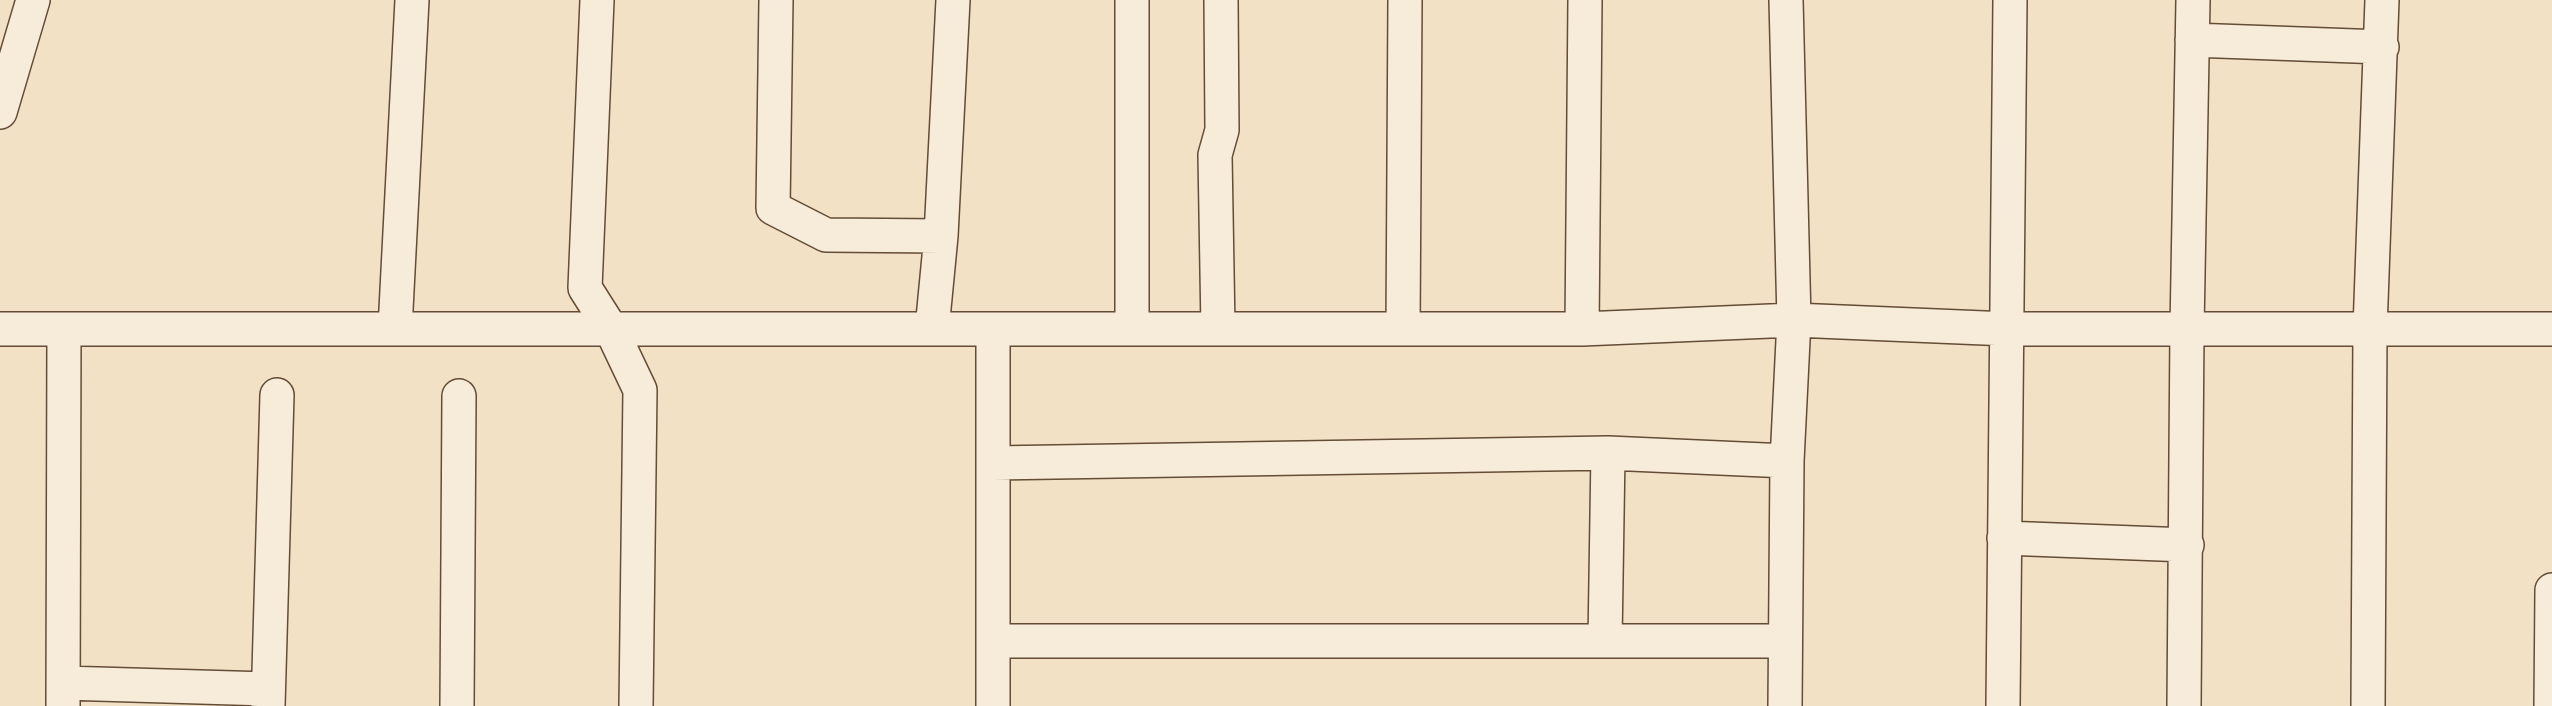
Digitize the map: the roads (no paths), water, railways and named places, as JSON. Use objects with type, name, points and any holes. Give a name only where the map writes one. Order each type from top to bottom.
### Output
[{"type":"street","points":[[0,112],[33,0]]},
{"type":"street","points":[[395,329],[411,0]]},
{"type":"street","points":[[597,0],[585,288],[611,329],[640,390],[636,706]]},
{"type":"street","points":[[776,0],[773,208],[826,235],[941,236]]},
{"type":"street","points":[[932,329],[941,236],[953,0]]},
{"type":"street","points":[[1132,0],[1132,329]]},
{"type":"street","points":[[1218,329],[1215,155],[1222,130],[1221,0]]},
{"type":"street","points":[[1403,329],[1405,0]]},
{"type":"street","points":[[1582,329],[1585,0]]},
{"type":"street","points":[[1785,706],[1787,461],[1794,320],[1786,0]]},
{"type":"street","points":[[2003,706],[2010,0]]},
{"type":"street","points":[[2184,706],[2187,329],[2193,0]]},
{"type":"street","points":[[2368,706],[2370,329],[2382,0]]},
{"type":"street","points":[[2192,40],[2382,47]]},
{"type":"street","points":[[0,329],[1582,329],[1794,320],[2008,328],[2552,329]]},
{"type":"street","points":[[64,329],[63,694],[268,697],[278,395]]},
{"type":"street","points":[[993,329],[993,706]]},
{"type":"street","points":[[457,706],[459,396]]},
{"type":"street","points":[[994,463],[1608,453],[1787,461]]},
{"type":"street","points":[[1605,641],[1608,453]]},
{"type":"street","points":[[2004,538],[2187,545]]},
{"type":"street","points":[[2551,706],[2552,590]]},
{"type":"street","points":[[993,641],[1784,641]]}]
